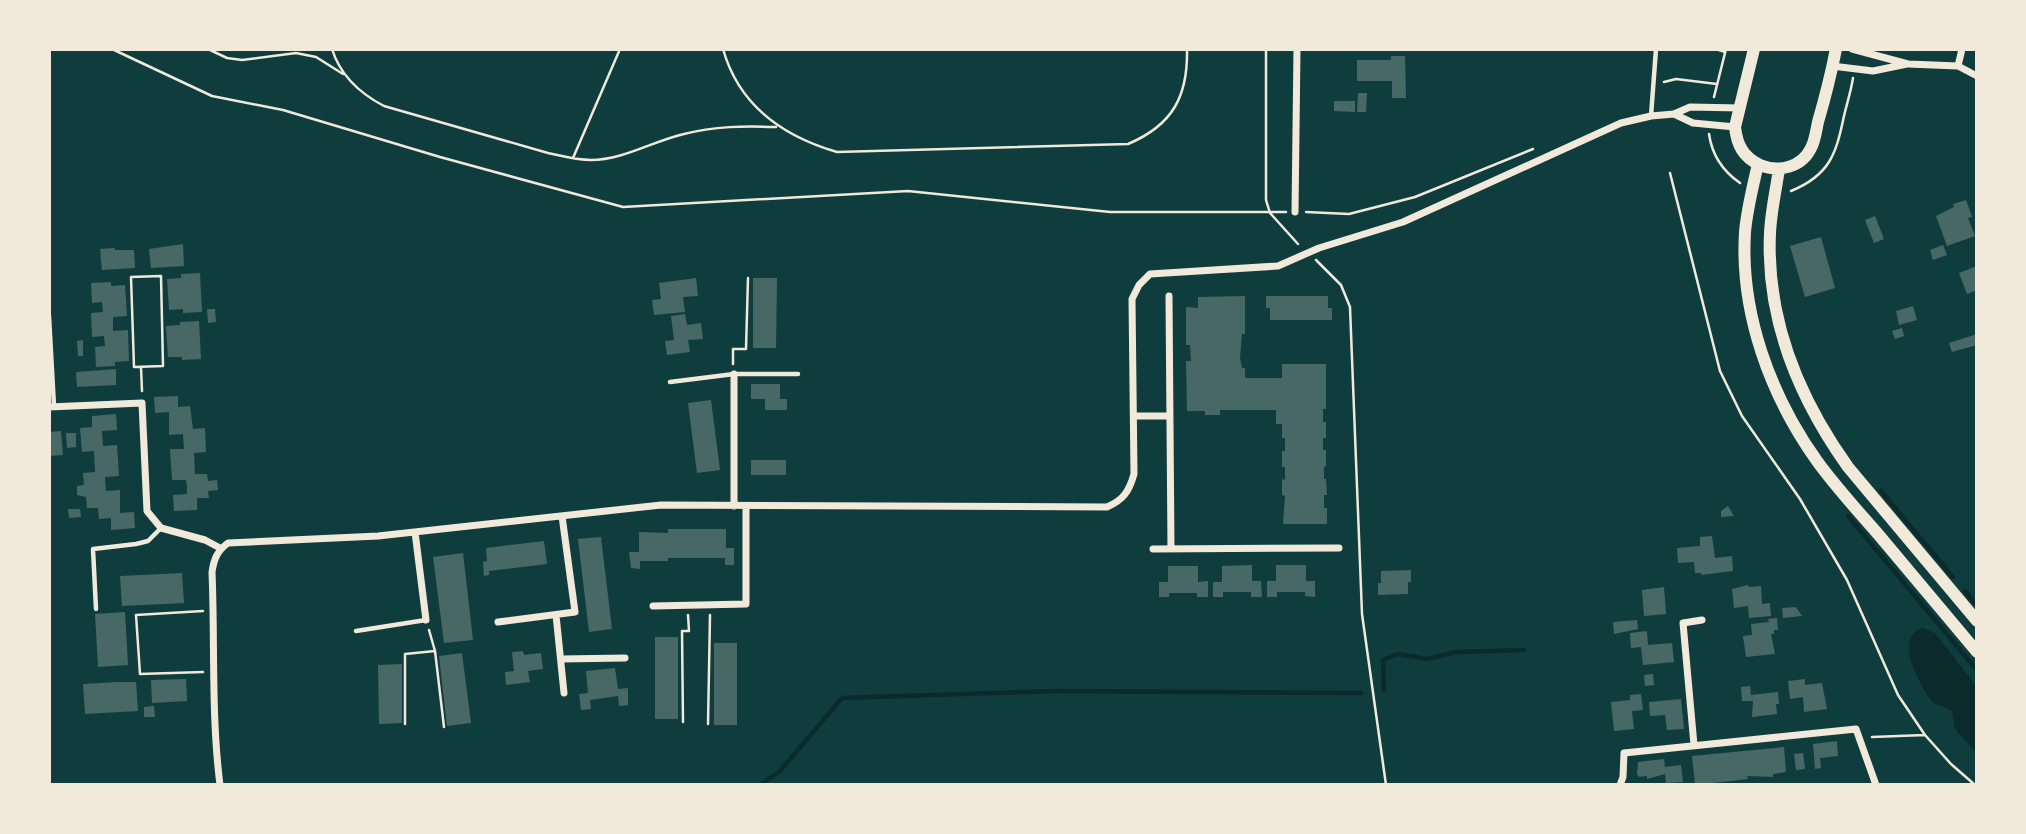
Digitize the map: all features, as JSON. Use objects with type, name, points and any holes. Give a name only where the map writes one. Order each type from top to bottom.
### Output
[{"type":"main road","points":[[1754,49],[1735,127],[1736,139],[1741,150],[1758,164],[1779,169],[1798,163],[1812,148],[1836,49]]},
{"type":"main road","points":[[1758,164],[1745,231],[1746,276],[1756,333],[1777,392],[1792,423],[1818,463],[1977,652]]},
{"type":"main road","points":[[1779,169],[1770,234],[1773,296],[1787,354],[1802,393],[1848,467],[1977,621]]},
{"type":"street","points":[[1294,212],[1297,49]]},
{"type":"street","points":[[1852,49],[1908,64],[1958,66],[1977,76]]},
{"type":"street","points":[[1958,66],[1962,49]]},
{"type":"street","points":[[1832,66],[1873,71],[1908,64]]},
{"type":"street","points":[[220,785],[216,756],[212,572],[214,559],[220,548],[228,543],[378,536],[661,505],[1107,508],[1120,501],[1130,489],[1133,474],[1132,299],[1139,285],[1150,274],[1278,266],[1308,253],[1403,222],[1621,123],[1674,114],[1690,107],[1740,108]]},
{"type":"street","points":[[1674,114],[1693,124],[1735,127]]},
{"type":"street","points":[[1169,296],[1171,549]]},
{"type":"street","points":[[734,374],[734,506]]},
{"type":"street","points":[[51,407],[142,403],[147,511],[161,528],[205,540],[220,548]]},
{"type":"street","points":[[1134,416],[1170,416]]},
{"type":"street","points":[[653,606],[746,604],[746,506]]},
{"type":"street","points":[[498,622],[575,612],[562,516]]},
{"type":"street","points":[[415,532],[426,620]]},
{"type":"street","points":[[1153,549],[1339,548]]},
{"type":"street","points":[[556,615],[564,693]]},
{"type":"street","points":[[1694,745],[1683,623],[1702,620]]},
{"type":"street","points":[[561,659],[625,657]]},
{"type":"street","points":[[1620,785],[1624,753],[1856,729],[1876,785]]},
{"type":"lane","points":[[1651,116],[1656,49]]},
{"type":"lane","points":[[49,316],[51,407]]},
{"type":"lane","points":[[670,382],[734,374],[798,374]]},
{"type":"lane","points":[[96,609],[93,550],[148,541],[161,528]]},
{"type":"lane","points":[[356,631],[426,620]]},
{"type":"path","points":[[112,49],[212,96],[283,110],[440,157],[623,206],[908,191],[1110,212],[1349,214],[1415,197],[1541,145]]},
{"type":"path","points":[[208,49],[227,58],[242,60],[296,53],[316,57],[346,76],[362,93],[384,106],[573,158],[602,159],[684,133],[740,126],[777,127]]},
{"type":"path","points":[[283,54],[292,49]]},
{"type":"path","points":[[332,49],[346,76]]},
{"type":"path","points":[[573,158],[620,49]]},
{"type":"path","points":[[723,49],[726,61],[742,90],[777,127],[793,136],[837,152],[1128,144],[1143,138],[1171,115],[1181,97],[1188,74],[1187,49]]},
{"type":"path","points":[[1266,49],[1265,187],[1270,213],[1341,285],[1350,307],[1362,614],[1385,785]]},
{"type":"path","points":[[1712,106],[1725,51],[1716,49]]},
{"type":"path","points":[[1652,100],[1654,85],[1676,79],[1717,84]]},
{"type":"path","points":[[1670,173],[1720,371],[1742,416],[1800,499],[1847,580],[1898,695],[1925,734],[1951,764],[1976,785]]},
{"type":"path","points":[[161,276],[163,366],[141,366],[134,367],[131,277],[161,276]]},
{"type":"path","points":[[733,349],[746,349],[748,278]]},
{"type":"path","points":[[141,366],[142,403]]},
{"type":"path","points":[[708,724],[710,604]]},
{"type":"path","points":[[683,722],[682,631],[688,631],[688,605]]},
{"type":"path","points":[[213,671],[140,674],[136,615],[214,610]]},
{"type":"path","points":[[426,620],[435,651],[444,727]]},
{"type":"path","points":[[405,724],[405,654],[435,651]]},
{"type":"path","points":[[1859,738],[1925,734]]},
{"type":"water","points":[[1923,628],[1935,633],[1977,687],[1977,754],[1955,729],[1952,711],[1932,701],[1911,662],[1910,641],[1914,633]]},
{"type":"building","points":[[1391,56],[1405,56],[1406,98],[1392,98],[1392,81],[1357,81],[1357,60],[1391,60]]},
{"type":"building","points":[[1358,93],[1367,93],[1366,112],[1357,112]]},
{"type":"building","points":[[1334,101],[1355,101],[1355,112],[1334,111]]},
{"type":"building","points":[[1966,200],[1972,217],[1968,218],[1975,236],[1947,246],[1936,216],[1954,207],[1953,204]]},
{"type":"building","points":[[1875,216],[1884,239],[1874,243],[1865,220]]},
{"type":"building","points":[[1821,237],[1835,288],[1805,297],[1790,246]]},
{"type":"building","points":[[183,244],[184,266],[151,268],[149,249]]},
{"type":"building","points":[[1943,245],[1947,255],[1933,260],[1930,250]]},
{"type":"building","points":[[100,249],[134,250],[135,268],[102,270]]},
{"type":"building","points":[[1977,266],[1977,290],[1967,294],[1959,273]]},
{"type":"building","points":[[200,273],[202,312],[183,313],[183,309],[169,310],[167,279],[181,278],[181,274]]},
{"type":"building","points":[[696,278],[698,296],[683,297],[685,312],[654,315],[652,300],[661,299],[659,283]]},
{"type":"building","points":[[753,278],[777,278],[776,348],[753,348]]},
{"type":"building","points":[[111,282],[111,286],[125,285],[127,316],[113,317],[113,331],[128,330],[129,361],[115,362],[115,366],[96,367],[95,347],[105,346],[104,336],[92,337],[91,313],[103,312],[102,302],[92,303],[91,283]]},
{"type":"building","points":[[1245,296],[1245,334],[1242,334],[1240,358],[1242,368],[1245,368],[1245,378],[1282,378],[1282,364],[1326,364],[1326,409],[1323,409],[1323,422],[1326,422],[1326,438],[1323,438],[1323,450],[1326,450],[1324,479],[1327,495],[1324,495],[1324,508],[1327,508],[1327,524],[1283,524],[1285,496],[1282,495],[1282,479],[1285,480],[1285,467],[1282,467],[1282,451],[1285,451],[1285,438],[1282,438],[1282,424],[1276,424],[1276,410],[1220,410],[1220,415],[1205,415],[1205,411],[1187,411],[1186,361],[1191,361],[1190,345],[1186,345],[1186,307],[1198,308],[1198,297]]},
{"type":"building","points":[[1266,296],[1328,296],[1332,320],[1270,320]]},
{"type":"building","points":[[1913,306],[1917,320],[1899,325],[1896,311]]},
{"type":"building","points":[[207,309],[215,309],[216,322],[208,323]]},
{"type":"building","points":[[685,314],[687,325],[701,323],[703,339],[688,340],[690,352],[667,355],[665,341],[674,340],[671,316]]},
{"type":"building","points":[[199,321],[201,359],[182,360],[182,357],[168,357],[166,326]]},
{"type":"building","points":[[1902,328],[1904,336],[1895,339],[1892,331]]},
{"type":"building","points":[[1977,334],[1977,345],[1952,352],[1949,343]]},
{"type":"building","points":[[83,340],[83,356],[78,356],[77,341]]},
{"type":"building","points":[[116,369],[116,385],[77,387],[76,372]]},
{"type":"building","points":[[751,384],[780,384],[780,399],[787,399],[787,410],[765,410],[765,399],[751,399]]},
{"type":"building","points":[[178,396],[178,407],[190,406],[193,429],[205,428],[206,452],[194,453],[195,474],[207,474],[208,481],[217,480],[218,490],[208,491],[209,498],[197,498],[197,510],[174,511],[173,495],[187,494],[187,487],[186,480],[172,480],[170,449],[184,449],[183,434],[169,435],[169,412],[155,413],[154,397]]},
{"type":"building","points":[[711,400],[720,470],[697,473],[688,403]]},
{"type":"building","points":[[116,414],[117,430],[102,431],[103,446],[117,445],[119,476],[105,477],[106,491],[120,490],[120,513],[134,512],[135,528],[111,530],[111,518],[99,519],[98,508],[87,508],[86,497],[77,495],[77,486],[84,485],[83,473],[95,472],[94,451],[82,452],[80,428],[92,427],[92,416]]},
{"type":"building","points":[[61,431],[63,455],[49,456],[49,432]]},
{"type":"building","points":[[66,433],[76,433],[76,447],[67,448]]},
{"type":"building","points":[[751,460],[786,460],[786,475],[751,475]]},
{"type":"building","points":[[1728,506],[1734,516],[1721,517],[1721,511]]},
{"type":"building","points":[[68,509],[80,509],[81,517],[69,518]]},
{"type":"building","points":[[668,529],[726,529],[726,548],[734,548],[734,565],[725,565],[725,558],[668,558],[668,561],[640,561],[640,569],[631,568],[629,552],[639,552],[639,532],[668,533]]},
{"type":"building","points":[[1712,536],[1715,558],[1732,556],[1733,571],[1701,575],[1695,573],[1694,562],[1678,563],[1677,548],[1700,546],[1700,537]]},
{"type":"building","points":[[601,537],[612,629],[589,632],[578,539]]},
{"type":"building","points":[[544,541],[547,564],[489,571],[489,575],[484,576],[486,548]]},
{"type":"building","points":[[463,553],[473,640],[444,643],[433,557]]},
{"type":"building","points":[[1252,565],[1252,581],[1261,581],[1262,597],[1251,597],[1251,592],[1223,592],[1223,597],[1213,597],[1213,582],[1222,582],[1222,566]]},
{"type":"building","points":[[1276,565],[1306,565],[1306,581],[1315,581],[1315,597],[1305,596],[1305,592],[1277,592],[1277,597],[1267,597],[1267,581],[1276,581]]},
{"type":"building","points":[[1168,566],[1198,566],[1198,582],[1208,581],[1208,597],[1197,597],[1197,593],[1169,593],[1169,597],[1159,597],[1159,582],[1168,582]]},
{"type":"building","points":[[1411,570],[1408,594],[1378,595],[1381,571]]},
{"type":"building","points":[[182,573],[184,603],[122,606],[120,576]]},
{"type":"building","points":[[1748,585],[1761,586],[1762,604],[1770,603],[1771,616],[1749,618],[1748,606],[1734,608],[1732,589]]},
{"type":"building","points":[[1664,587],[1666,614],[1644,616],[1642,590]]},
{"type":"building","points":[[1796,607],[1802,616],[1783,618],[1782,608]]},
{"type":"building","points":[[125,612],[128,665],[98,667],[95,614]]},
{"type":"building","points":[[1777,618],[1778,630],[1771,634],[1775,654],[1746,657],[1743,636],[1752,635],[1751,624]]},
{"type":"building","points":[[1637,620],[1638,629],[1614,634],[1613,622]]},
{"type":"building","points":[[1647,631],[1648,645],[1672,643],[1674,662],[1643,665],[1641,647],[1631,648],[1630,633]]},
{"type":"building","points":[[655,637],[678,637],[678,719],[655,719]]},
{"type":"building","points":[[714,643],[737,643],[737,725],[714,725]]},
{"type":"building","points":[[523,651],[524,655],[541,653],[543,669],[528,671],[530,682],[506,685],[505,672],[514,671],[512,652]]},
{"type":"building","points":[[462,653],[471,723],[447,726],[439,656]]},
{"type":"building","points":[[402,664],[402,723],[379,724],[378,665]]},
{"type":"building","points":[[615,668],[618,689],[628,688],[628,705],[619,706],[618,696],[590,700],[591,709],[581,710],[579,694],[588,693],[586,671]]},
{"type":"building","points":[[1653,674],[1654,685],[1645,686],[1644,675]]},
{"type":"building","points":[[186,679],[187,701],[152,703],[151,680]]},
{"type":"building","points":[[1805,679],[1805,685],[1822,683],[1827,709],[1804,712],[1803,697],[1790,699],[1788,681]]},
{"type":"building","points":[[136,682],[138,711],[85,714],[83,684]]},
{"type":"building","points":[[1750,686],[1751,695],[1778,692],[1777,714],[1752,717],[1753,701],[1742,701],[1741,687]]},
{"type":"building","points":[[1641,694],[1643,710],[1632,711],[1634,729],[1614,731],[1611,702],[1630,700],[1630,695]]},
{"type":"building","points":[[1681,699],[1684,729],[1667,730],[1665,715],[1650,716],[1649,702]]},
{"type":"building","points":[[154,706],[155,717],[144,717],[144,707]]},
{"type":"building","points":[[1837,741],[1838,756],[1820,758],[1821,768],[1815,769],[1813,744]]},
{"type":"building","points":[[1784,747],[1786,772],[1773,774],[1773,777],[1747,776],[1748,779],[1695,785],[1692,756]]},
{"type":"building","points":[[1803,753],[1805,769],[1796,770],[1794,754]]},
{"type":"building","points":[[1664,759],[1665,767],[1681,765],[1683,782],[1666,783],[1665,774],[1647,779],[1647,776],[1639,777],[1637,774],[1638,762]]},
{"type":"waterway","points":[[1881,491],[1953,577]]},
{"type":"waterway","points":[[1848,516],[1977,670]]},
{"type":"waterway","points":[[1965,591],[1977,606]]},
{"type":"waterway","points":[[1384,690],[1383,660],[1398,654],[1427,659],[1456,652],[1524,650]]},
{"type":"waterway","points":[[760,785],[780,771],[842,698],[1057,691],[1361,693]]}]
